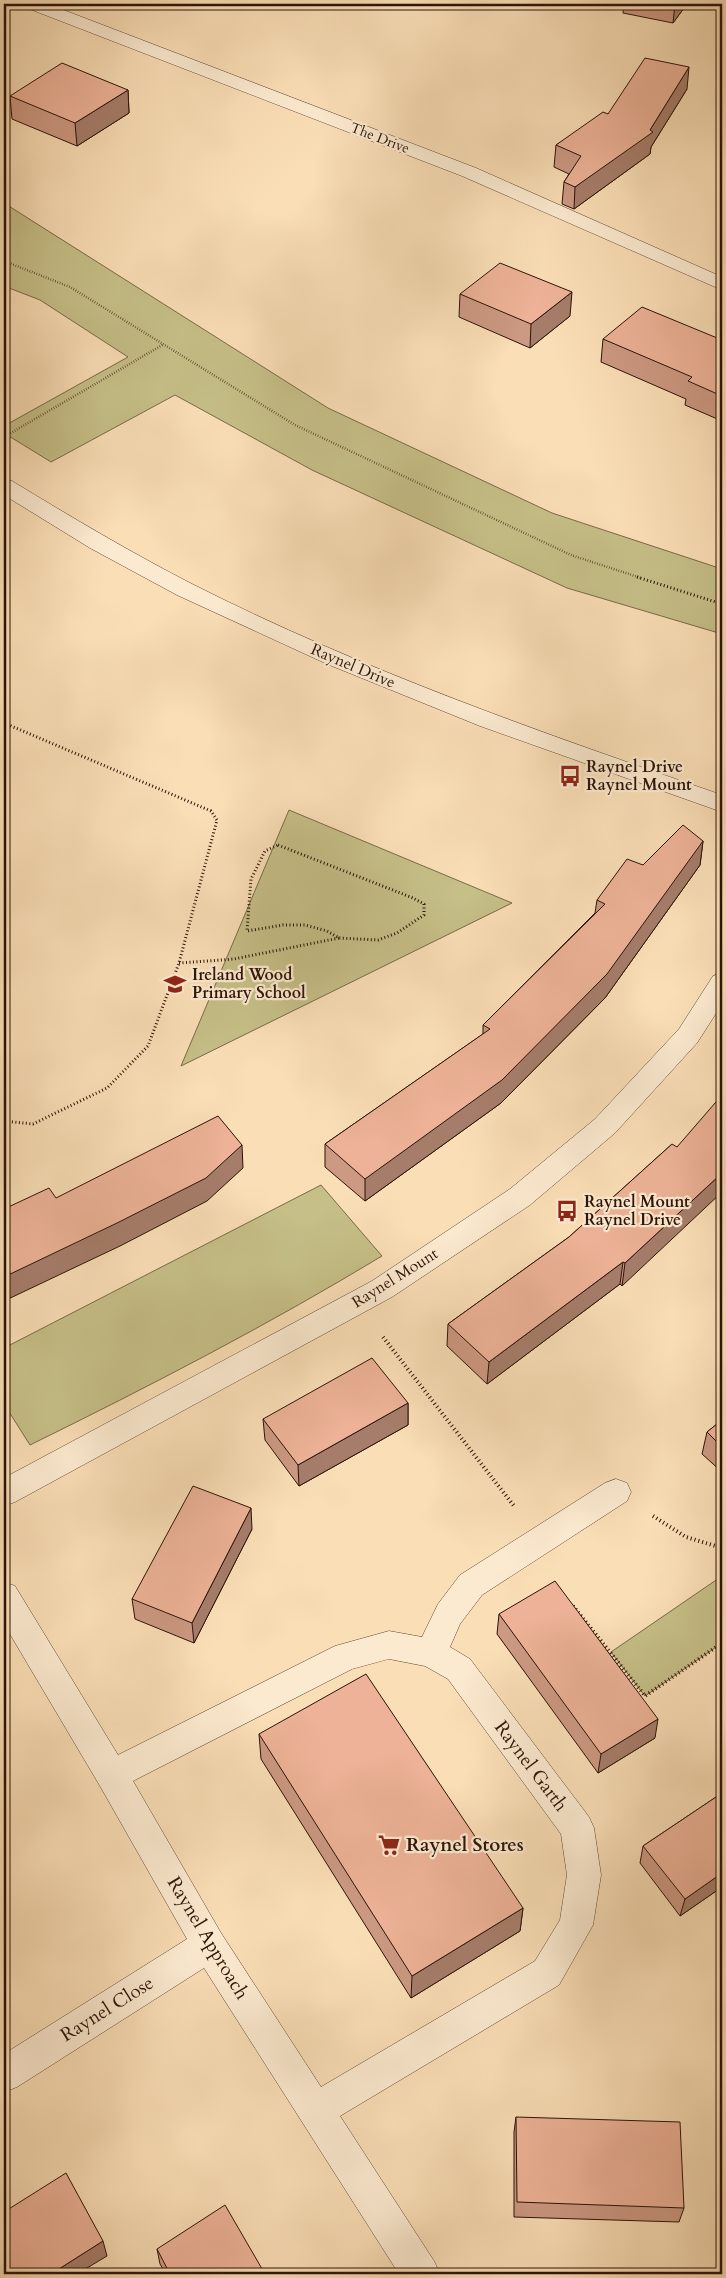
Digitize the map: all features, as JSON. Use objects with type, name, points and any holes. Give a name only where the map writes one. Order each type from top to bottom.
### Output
[{"type":"street","name":"The Drive","points":[[33,4],[469,172],[722,284]]},
{"type":"street","points":[[700,274],[722,272]]},
{"type":"street","name":"Raynel Drive","points":[[4,486],[111,551],[239,616],[357,669],[472,714],[722,804]]},
{"type":"street","name":"Raynel Mount","points":[[4,1493],[382,1289],[520,1197],[605,1126],[688,1036],[722,983]]},
{"type":"street","points":[[431,1653],[449,1614],[471,1585],[616,1492]]},
{"type":"street","name":"Raynel Approach","points":[[4,1596],[112,1775],[209,1944],[421,2274]]},
{"type":"street","name":"Raynel Garth","points":[[112,1775],[346,1656],[389,1645],[431,1653],[459,1669],[577,1828],[584,1875],[576,1925],[547,1973],[315,2111]]},
{"type":"street","name":"Raynel Close","points":[[4,2074],[209,1944]]},
{"type":"path","points":[[4,261],[70,287],[295,425],[562,550],[722,604]]},
{"type":"path","points":[[4,437],[164,344]]},
{"type":"path","points":[[4,723],[210,811],[217,820],[178,963],[148,1046],[107,1088],[33,1124],[4,1121]]},
{"type":"path","points":[[178,963],[234,959],[339,938],[378,940],[397,933],[424,915],[424,904],[413,898],[278,845],[265,851],[251,880],[247,931],[304,924],[323,928],[339,938]]},
{"type":"path","points":[[356,1303],[645,1696],[722,1643]]},
{"type":"path","points":[[616,1492],[686,1537],[722,1548]]},
{"type":"shaded area","points":[[4,203],[328,408],[552,513],[722,569],[722,634],[567,588],[312,470],[175,395],[51,462],[4,433],[4,426],[128,357],[40,300],[4,286]]},
{"type":"shaded area","points":[[289,810],[512,903],[181,1066]]},
{"type":"shaded area","points":[[321,1185],[382,1256],[339,1282],[208,1354],[30,1445],[4,1404],[4,1348]]},
{"type":"shaded area","points":[[722,1576],[722,1643],[645,1696],[611,1652]]},
{"type":"building","points":[[645,58],[689,67],[650,130],[653,132],[575,187],[564,182],[581,156],[556,145],[603,112],[608,114]]},
{"type":"building","points":[[62,63],[128,90],[75,123],[10,96]]},
{"type":"building","points":[[500,263],[572,292],[531,324],[460,294]]},
{"type":"building","points":[[642,307],[722,340],[722,396],[688,381],[692,377],[603,339]]},
{"type":"building","points":[[683,825],[703,841],[607,974],[502,1080],[365,1179],[325,1144],[490,1029],[483,1025],[605,904],[597,900],[627,859],[643,865]]},
{"type":"building","points":[[722,1095],[722,1173],[625,1263],[623,1262],[489,1362],[448,1324],[569,1237],[672,1144],[677,1147]]},
{"type":"building","points":[[218,1116],[242,1145],[206,1178],[4,1277],[4,1209],[49,1188],[56,1198]]},
{"type":"building","points":[[372,1358],[408,1403],[298,1465],[263,1419]]},
{"type":"building","points":[[722,1420],[722,1447],[707,1432]]},
{"type":"building","points":[[193,1486],[251,1508],[192,1623],[132,1599]]},
{"type":"building","points":[[555,1581],[658,1719],[601,1754],[499,1614]]},
{"type":"building","name":"Raynel Stores","points":[[366,1674],[523,1908],[412,1976],[259,1734]]},
{"type":"building","points":[[722,1793],[722,1873],[685,1899],[643,1846]]},
{"type":"building","points":[[516,2117],[680,2122],[684,2208],[517,2202]]},
{"type":"building","points":[[66,2173],[103,2241],[51,2274],[4,2274],[4,2212]]},
{"type":"building","points":[[225,2205],[265,2274],[170,2274],[157,2249]]},
{"type":"place","name":"Raynel Drive Raynel Mount","points":[[570,776]]},
{"type":"place","name":"Ireland Wood Primary School","points":[[175,984]]},
{"type":"place","name":"Raynel Mount Raynel Drive","points":[[567,1211]]},
{"type":"place","name":"Raynel Stores","points":[[389,1845]]}]
